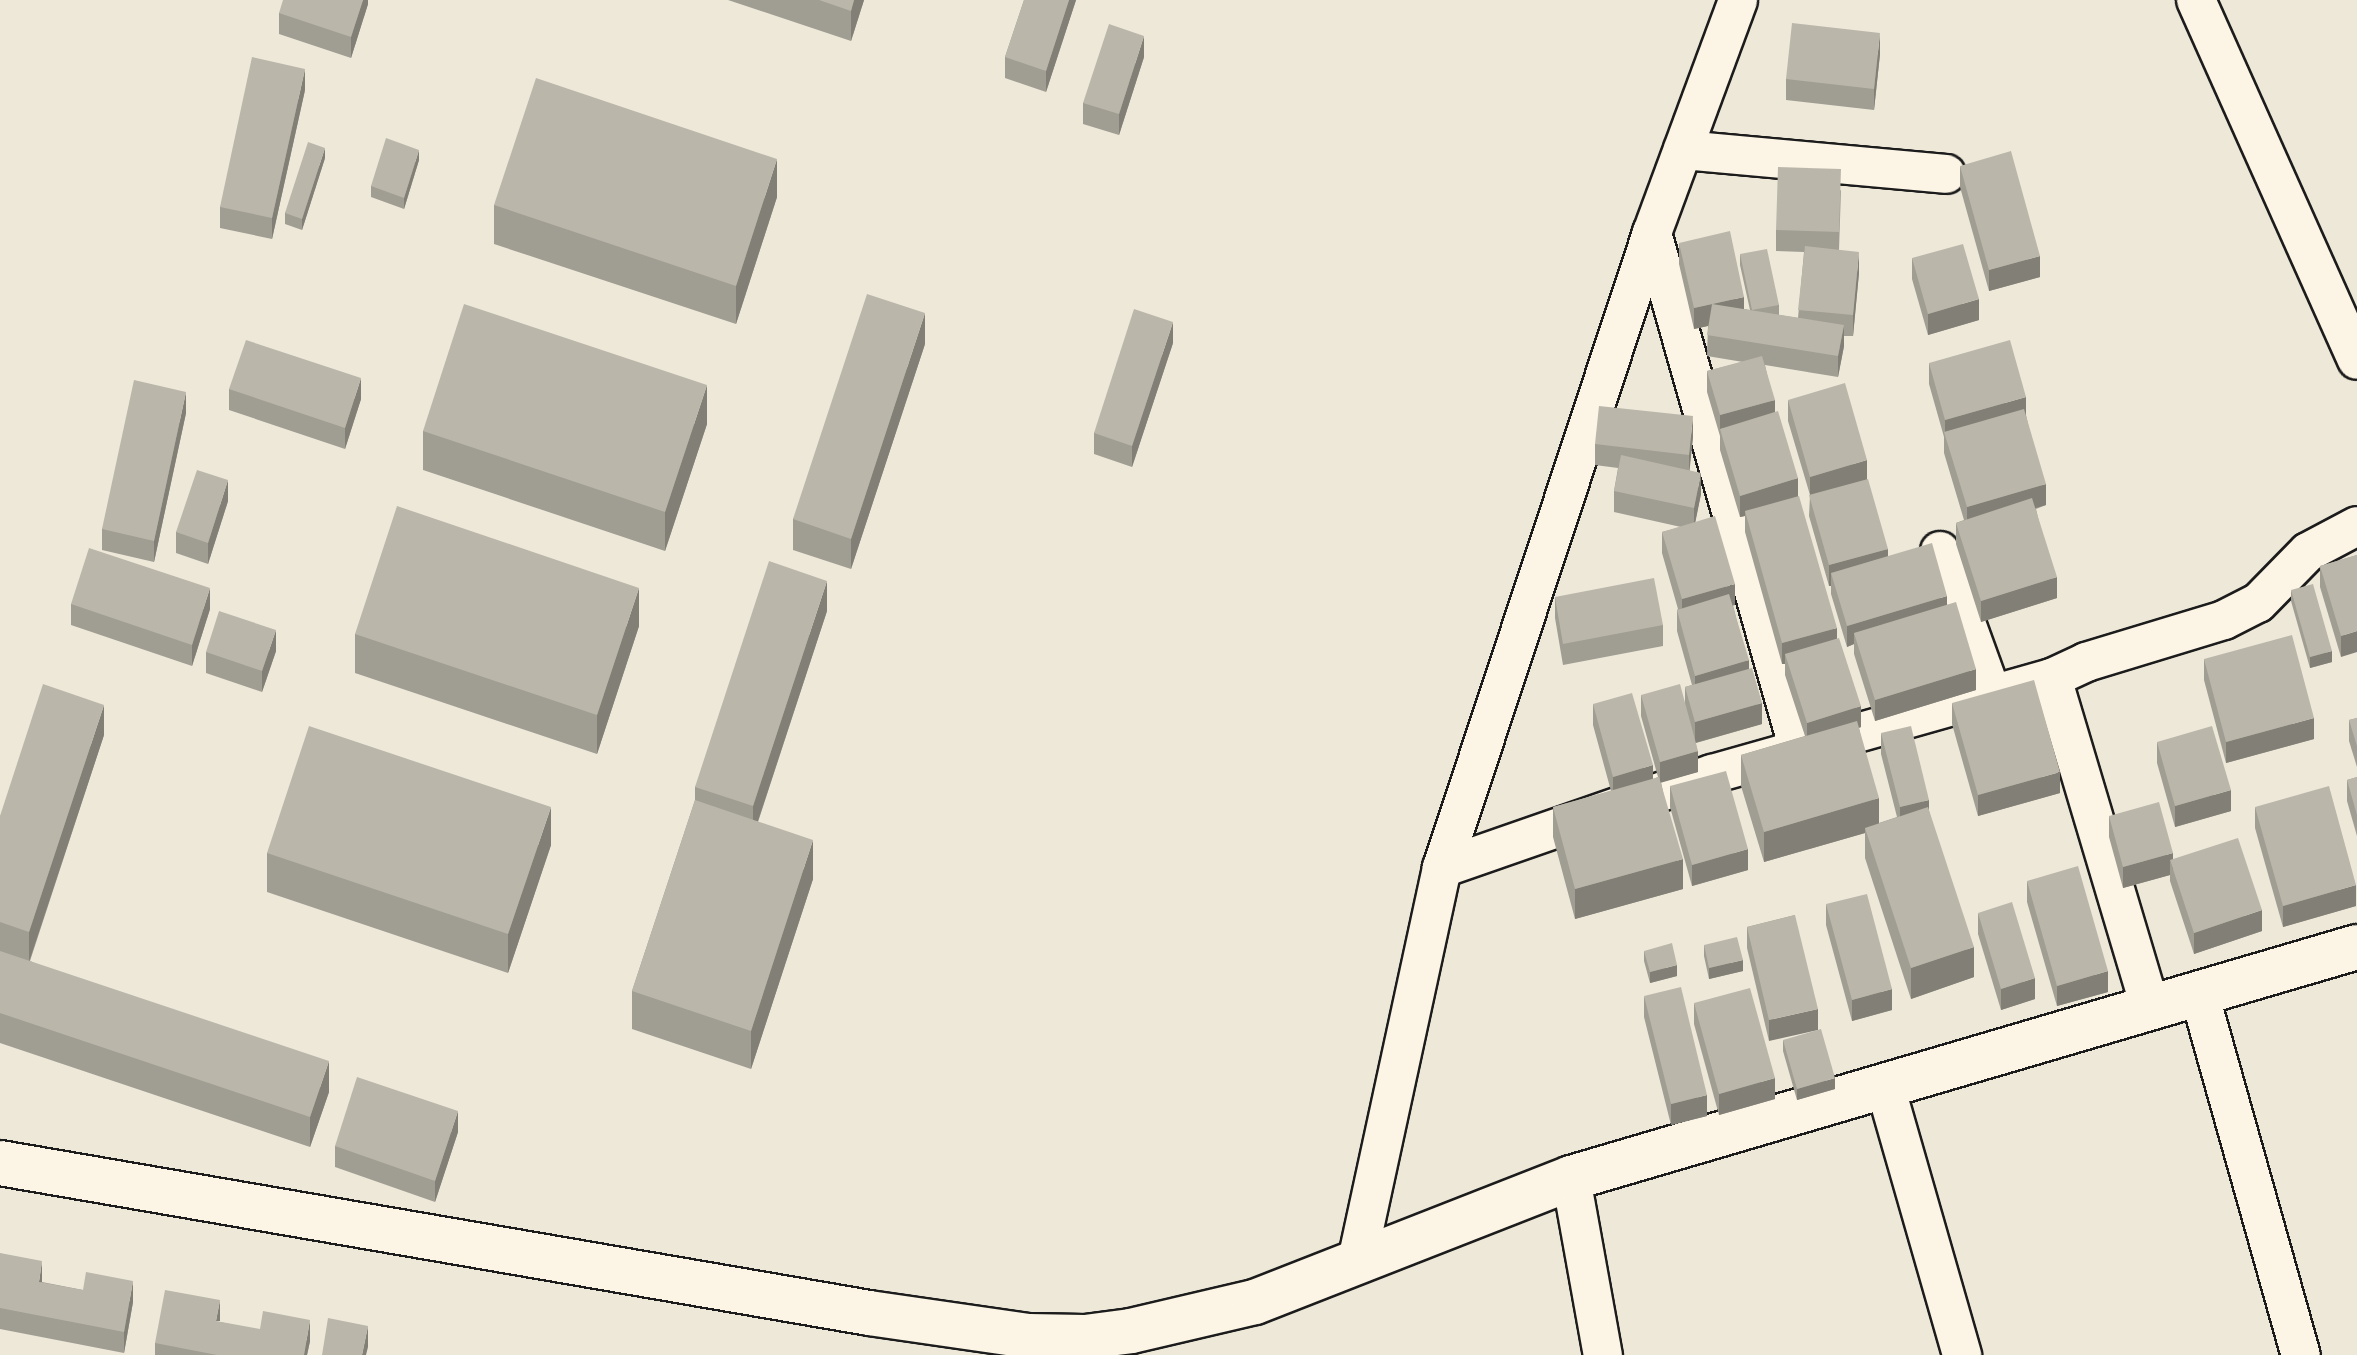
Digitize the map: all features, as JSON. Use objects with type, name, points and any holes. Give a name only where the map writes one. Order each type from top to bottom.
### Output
[{"type":"main road","points":[[0,1163],[1065,1346],[1255,1302],[1571,1178],[2357,947]]},
{"type":"street","points":[[1357,1261],[1442,868],[1652,233],[1738,0]]},
{"type":"street","points":[[2196,0],[2357,360]]},
{"type":"street","points":[[1683,150],[1946,174]]},
{"type":"street","points":[[1652,233],[1799,750]]},
{"type":"street","points":[[1442,868],[1712,774],[2052,678],[2086,662],[2224,620],[2258,603],[2308,552],[2357,526]]},
{"type":"street","points":[[1940,551],[1992,695]]},
{"type":"street","points":[[2052,678],[2150,1007]]},
{"type":"street","points":[[2199,993],[2301,1355]]},
{"type":"street","points":[[1885,1086],[1962,1355]]},
{"type":"street","points":[[1571,1178],[1603,1355]]},
{"type":"building","points":[[283,0],[363,0],[351,37],[279,13]]},
{"type":"building","points":[[819,0],[854,0],[851,11]]},
{"type":"building","points":[[1024,0],[1069,0],[1046,71],[1005,57]]},
{"type":"building","points":[[1792,23],[1880,33],[1874,89],[1786,79]]},
{"type":"building","points":[[1109,24],[1144,36],[1119,114],[1083,103]]},
{"type":"building","points":[[252,57],[305,69],[272,218],[220,207]]},
{"type":"building","points":[[536,78],[777,159],[736,286],[494,205]]},
{"type":"building","points":[[386,138],[419,150],[404,198],[371,186]]},
{"type":"building","points":[[308,142],[325,148],[302,219],[285,213]]},
{"type":"building","points":[[2011,151],[2040,256],[1989,270],[1960,166]]},
{"type":"building","points":[[1778,167],[1841,169],[1839,232],[1776,230]]},
{"type":"building","points":[[1730,231],[1744,297],[1694,308],[1679,243]]},
{"type":"building","points":[[1963,244],[1979,299],[1928,314],[1912,258]]},
{"type":"building","points":[[1805,246],[1859,252],[1853,315],[1798,310]]},
{"type":"building","points":[[1767,249],[1779,305],[1752,310],[1740,254]]},
{"type":"building","points":[[867,294],[925,313],[851,539],[793,519]]},
{"type":"building","points":[[464,304],[707,385],[665,512],[423,431]]},
{"type":"building","points":[[1712,304],[1844,325],[1838,356],[1707,335]]},
{"type":"building","points":[[1134,309],[1173,322],[1132,446],[1094,433]]},
{"type":"building","points":[[246,340],[361,378],[345,428],[229,389]]},
{"type":"building","points":[[2010,340],[2026,397],[1945,420],[1929,363]]},
{"type":"building","points":[[1762,356],[1775,400],[1720,415],[1707,371]]},
{"type":"building","points":[[134,380],[186,392],[154,541],[102,529]]},
{"type":"building","points":[[1845,383],[1867,460],[1810,477],[1788,400]]},
{"type":"building","points":[[1599,406],[1693,416],[1689,455],[1595,444]]},
{"type":"building","points":[[2024,409],[2046,484],[1967,507],[1944,432]]},
{"type":"building","points":[[1778,411],[1798,478],[1740,496],[1720,429]]},
{"type":"building","points":[[1621,455],[1701,473],[1694,508],[1614,491]]},
{"type":"building","points":[[197,470],[228,480],[208,543],[176,532]]},
{"type":"building","points":[[1868,479],[1888,549],[1829,565],[1809,495]]},
{"type":"building","points":[[1799,496],[1837,628],[1782,643],[1745,511]]},
{"type":"building","points":[[2032,498],[2057,577],[1981,601],[1956,523]]},
{"type":"building","points":[[397,506],[639,588],[597,715],[355,634]]},
{"type":"building","points":[[1715,516],[1735,584],[1682,599],[1662,532]]},
{"type":"building","points":[[1932,543],[1947,596],[1847,626],[1831,573]]},
{"type":"building","points":[[89,548],[210,588],[192,645],[71,604]]},
{"type":"building","points":[[2357,555],[2357,631],[2341,636],[2320,566]]},
{"type":"building","points":[[769,561],[827,581],[753,806],[695,787]]},
{"type":"building","points":[[1654,578],[1663,625],[1563,644],[1555,597]]},
{"type":"building","points":[[2313,584],[2332,651],[2310,657],[2291,590]]},
{"type":"building","points":[[1729,594],[1749,660],[1695,676],[1677,610]]},
{"type":"building","points":[[1956,602],[1976,669],[1875,700],[1854,633]]},
{"type":"building","points":[[219,611],[276,630],[262,671],[206,652]]},
{"type":"building","points":[[2292,635],[2314,718],[2226,742],[2204,659]]},
{"type":"building","points":[[1839,638],[1861,706],[1807,723],[1785,654]]},
{"type":"building","points":[[1752,668],[1762,703],[1695,722],[1685,687]]},
{"type":"building","points":[[2034,680],[2060,772],[1978,795],[1952,703]]},
{"type":"building","points":[[43,684],[104,705],[29,932],[0,922],[0,816]]},
{"type":"building","points":[[1680,684],[1698,751],[1660,762],[1641,695]]},
{"type":"building","points":[[1632,693],[1653,765],[1613,777],[1593,704]]},
{"type":"building","points":[[2357,718],[2357,746],[2349,720]]},
{"type":"building","points":[[1857,721],[1879,798],[1764,832],[1741,755]]},
{"type":"building","points":[[309,726],[551,807],[508,934],[267,853]]},
{"type":"building","points":[[1911,726],[1929,800],[1900,807],[1881,733]]},
{"type":"building","points":[[2212,726],[2231,790],[2175,806],[2157,742]]},
{"type":"building","points":[[1726,771],[1748,849],[1692,865],[1670,786]]},
{"type":"building","points":[[1659,777],[1683,859],[1575,889],[1553,807]]},
{"type":"building","points":[[2357,777],[2357,815],[2347,780]]},
{"type":"building","points":[[2329,786],[2356,885],[2283,906],[2255,807]]},
{"type":"building","points":[[695,800],[813,840],[751,1031],[632,991]]},
{"type":"building","points":[[2159,802],[2173,853],[2123,867],[2109,816]]},
{"type":"building","points":[[1928,807],[1974,947],[1911,968],[1865,828]]},
{"type":"building","points":[[2238,838],[2262,910],[2194,933],[2170,860]]},
{"type":"building","points":[[2078,866],[2108,971],[2057,986],[2027,881]]},
{"type":"building","points":[[1867,894],[1892,989],[1852,1000],[1826,904]]},
{"type":"building","points":[[2012,902],[2035,978],[2001,989],[1978,913]]},
{"type":"building","points":[[1795,915],[1818,1009],[1769,1020],[1747,927]]},
{"type":"building","points":[[1737,937],[1743,960],[1709,968],[1704,945]]},
{"type":"building","points":[[1672,943],[1677,965],[1650,972],[1644,951]]},
{"type":"building","points":[[0,951],[329,1061],[310,1117],[0,1013]]},
{"type":"building","points":[[1681,987],[1707,1095],[1671,1104],[1644,996]]},
{"type":"building","points":[[1750,988],[1775,1078],[1719,1094],[1694,1003]]},
{"type":"building","points":[[1821,1029],[1835,1078],[1797,1089],[1783,1040]]},
{"type":"building","points":[[357,1077],[458,1111],[435,1181],[335,1146]]},
{"type":"building","points":[[0,1253],[42,1261],[39,1282],[83,1290],[86,1272],[133,1281],[124,1332],[0,1308]]},
{"type":"building","points":[[165,1290],[220,1300],[216,1321],[260,1329],[263,1311],[310,1320],[304,1355],[217,1355],[155,1343]]},
{"type":"building","points":[[328,1318],[368,1326],[362,1355],[322,1355]]}]
